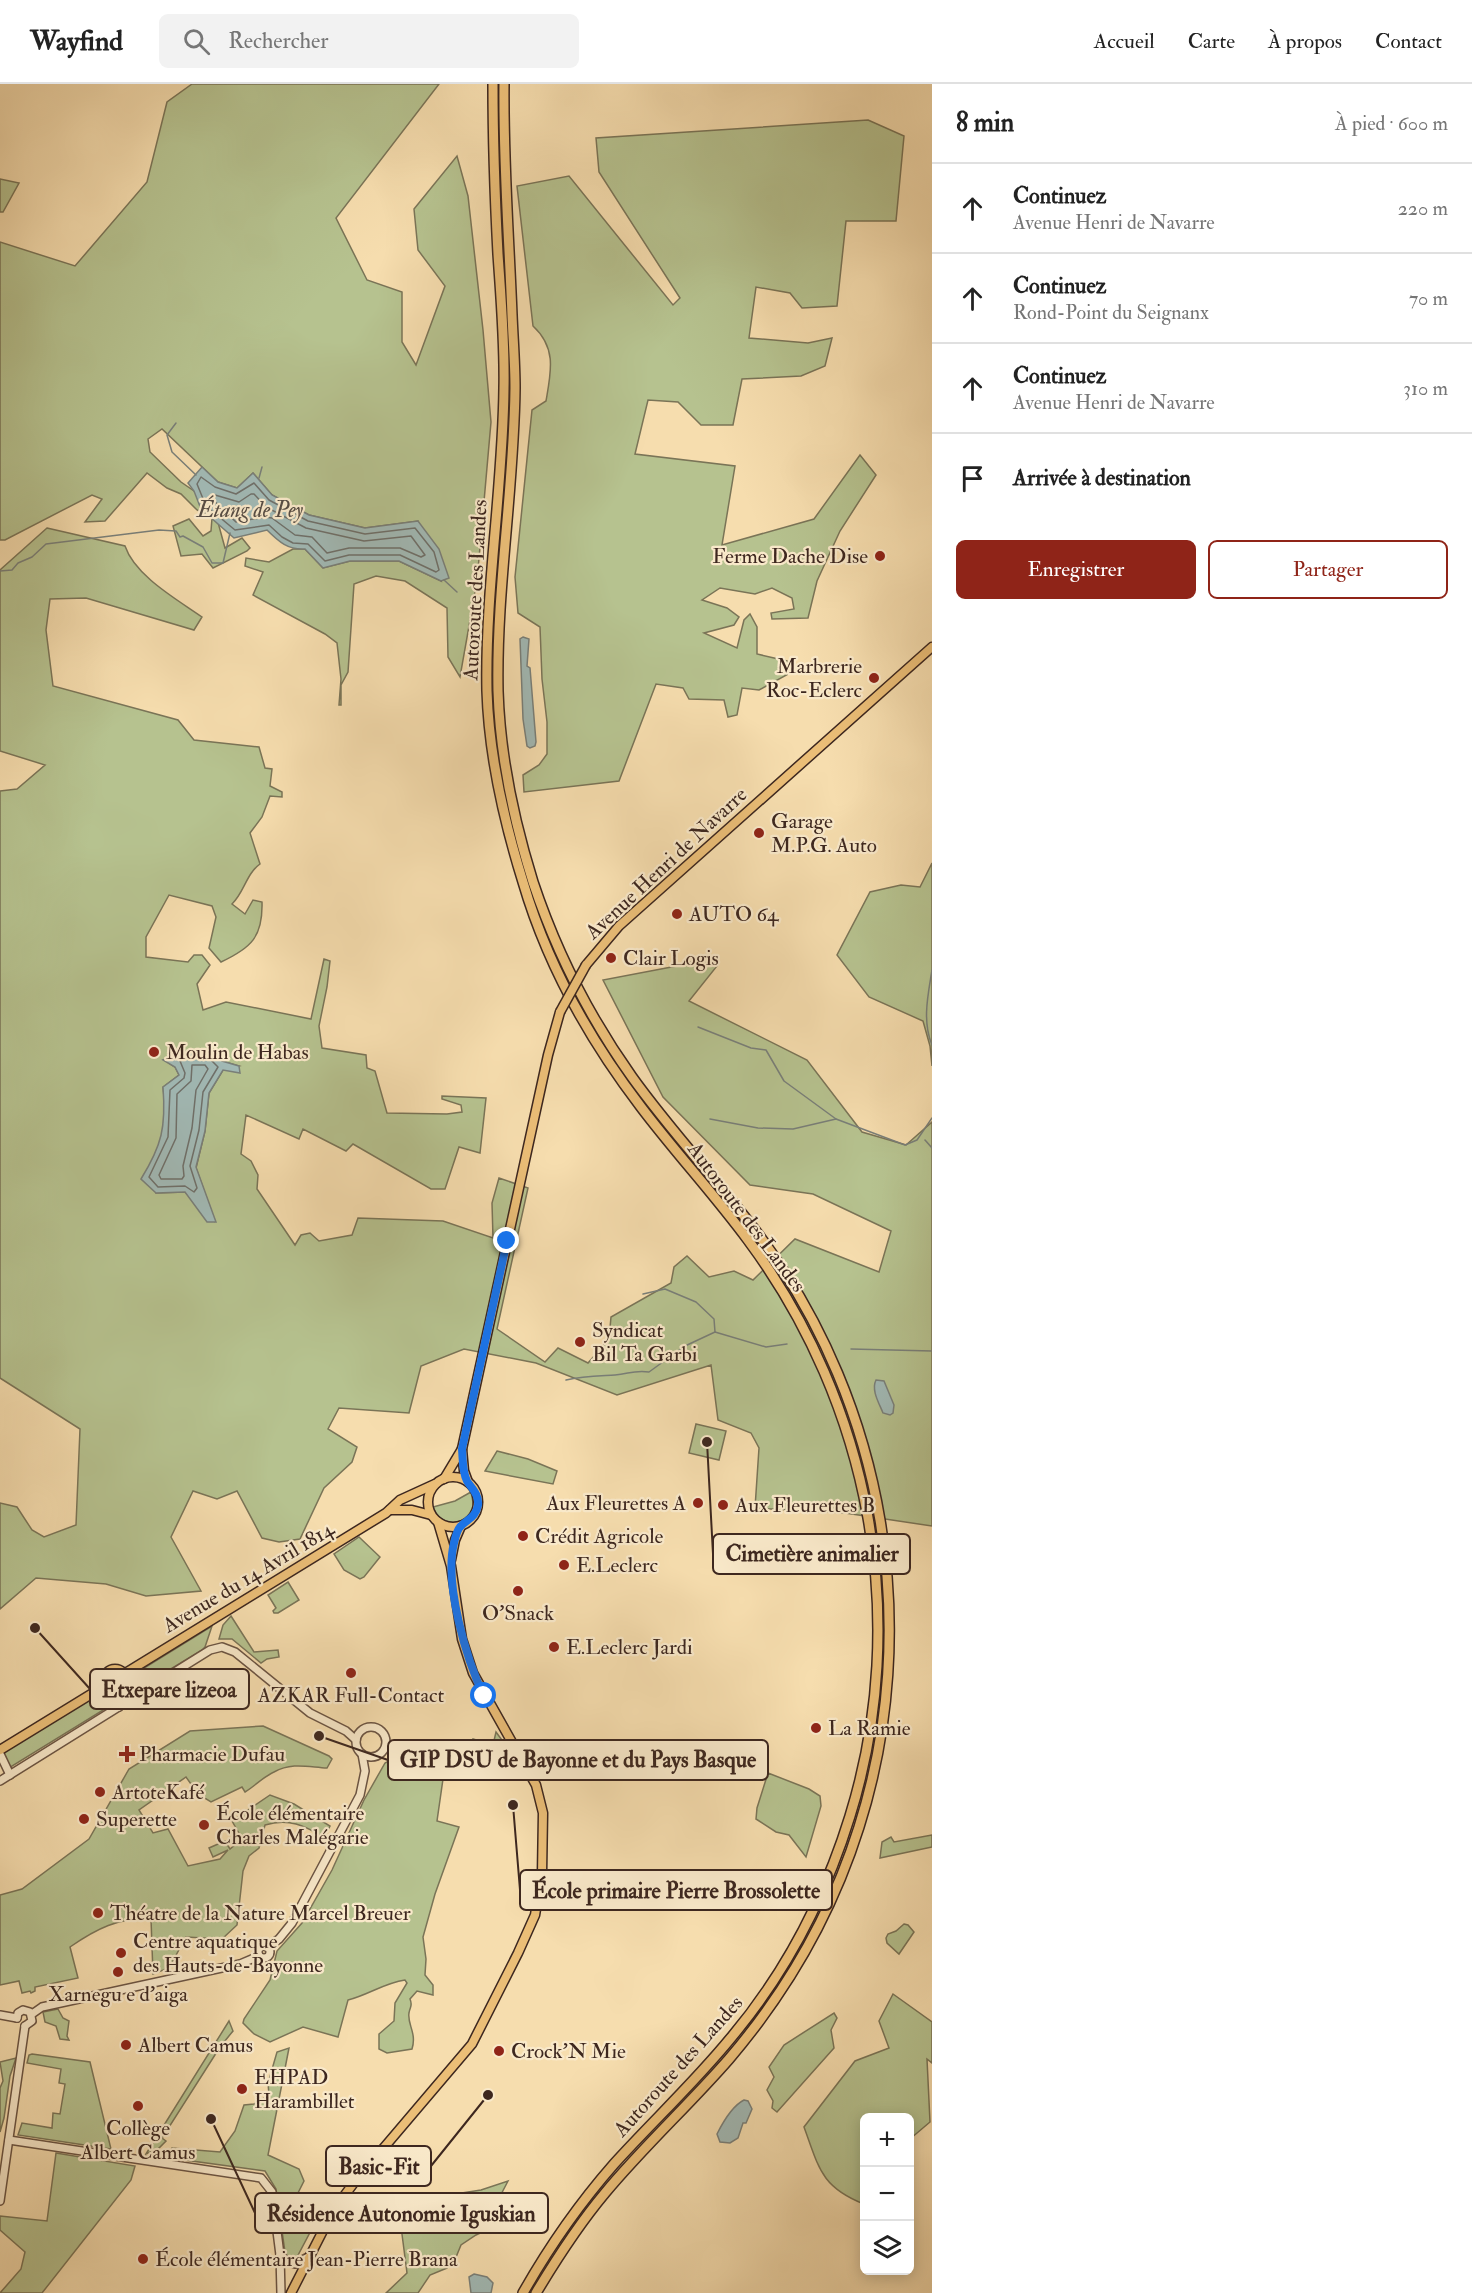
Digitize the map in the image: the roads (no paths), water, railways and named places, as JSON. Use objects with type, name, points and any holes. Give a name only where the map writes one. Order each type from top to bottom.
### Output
[{"type":"highway","name":"Autoroute des Landes","points":[[493,84],[494,173],[504,385],[499,495],[489,599],[487,694],[494,758],[503,807],[524,886],[555,967],[584,1023],[636,1101],[729,1216],[773,1275],[799,1319],[823,1367],[849,1434],[864,1494],[876,1563],[879,1629],[873,1712],[857,1793],[830,1873],[802,1933],[772,1983],[735,2034],[597,2185],[552,2246],[524,2293]]},
{"type":"highway","name":"Autoroute des Landes","points":[[504,84],[505,173],[515,386],[510,495],[501,599],[498,692],[504,757],[513,804],[534,882],[565,962],[596,1021],[650,1100],[735,1205],[779,1264],[814,1322],[839,1374],[861,1434],[877,1496],[887,1570],[890,1630],[884,1715],[868,1796],[838,1884],[811,1940],[786,1983],[749,2034],[709,2081],[603,2195],[566,2245],[536,2293]]},
{"type":"main road","name":"Avenue Henri de Navarre","points":[[468,1482],[462,1449],[548,1055],[560,1012],[586,965],[619,926],[932,647]]},
{"type":"main road","name":"Avenue Henri de Navarre","points":[[444,1479],[462,1449]]},
{"type":"main road","points":[[431,1515],[429,1496],[435,1485],[444,1479],[452,1477],[468,1482],[475,1491],[478,1506],[473,1517],[461,1526],[454,1540],[451,1566]]},
{"type":"main road","name":"Avenue du 14 Avril 1814","points":[[125,1678],[121,1670],[116,1668],[102,1678],[108,1688],[115,1691],[125,1678],[390,1510],[400,1500],[435,1485]]},
{"type":"main road","points":[[390,1510],[412,1510],[431,1515],[445,1526],[461,1526]]},
{"type":"main road","points":[[291,2293],[333,2211],[353,2184],[472,2043],[528,1932],[539,1897],[544,1838],[540,1799],[536,1785],[473,1673],[462,1639],[451,1566],[438,1522]]},
{"type":"main road","name":"Avenue du 14 Avril 1814","points":[[0,1752],[108,1688]]},
{"type":"street","points":[[0,1781],[210,1650],[222,1647],[227,1647],[312,1714],[346,1731],[356,1740]]},
{"type":"street","points":[[125,1678],[137,1696]]},
{"type":"street","points":[[108,1688],[119,1707]]},
{"type":"street","points":[[16,2018],[18,2023],[25,2026],[31,2023],[32,2014],[42,2007],[240,1964],[259,1956],[259,1948],[268,1949],[292,1923],[358,1799],[365,1771],[376,1756],[386,1748],[385,1736],[381,1730],[373,1727],[346,1731]]},
{"type":"street","points":[[362,1730],[356,1740],[357,1747],[362,1754],[365,1771]]},
{"type":"street","points":[[0,1752],[10,1775]]},
{"type":"street","points":[[362,1754],[376,1756]]},
{"type":"street","points":[[16,2018],[23,2010],[32,2014]]},
{"type":"street","points":[[0,2015],[16,2018]]},
{"type":"street","points":[[0,2201],[25,2026]]},
{"type":"street","points":[[9,2140],[261,2178],[272,2192],[280,2255],[281,2293]]},
{"type":"street","points":[[280,2255],[288,2262],[295,2264],[308,2257]]},
{"type":"water","name":"Étang de Pey","points":[[202,467],[218,482],[237,488],[253,473],[272,495],[309,515],[365,528],[418,521],[439,549],[449,578],[441,581],[399,561],[350,561],[323,568],[305,549],[284,544],[267,530],[234,538],[201,509],[188,483]]},
{"type":"water","points":[[523,637],[529,639],[527,666],[530,668],[536,742],[535,746],[530,748],[527,746],[523,719],[520,639]]},
{"type":"water","points":[[188,1051],[210,1051],[222,1061],[239,1066],[240,1073],[223,1070],[209,1093],[205,1131],[196,1167],[216,1222],[207,1222],[185,1192],[156,1193],[141,1179],[154,1156],[161,1135],[164,1113],[163,1087],[179,1075],[175,1067],[163,1060]]},
{"type":"water","points":[[876,1380],[884,1381],[894,1405],[893,1413],[890,1415],[883,1413],[878,1401],[874,1388]]},
{"type":"water","points":[[744,2100],[748,2101],[752,2109],[746,2123],[743,2123],[738,2138],[730,2143],[720,2142],[717,2134],[722,2124],[732,2110]]},
{"type":"water","points":[[474,2274],[487,2277],[493,2283],[491,2293],[471,2293],[469,2277]]},
{"type":"waterway","points":[[176,423],[167,435],[172,452],[196,475]]},
{"type":"waterway","points":[[259,478],[262,467]]},
{"type":"waterway","points":[[0,571],[12,570],[18,563],[32,557],[46,544],[159,530],[176,531],[180,537],[183,536],[203,547],[212,563],[223,563],[230,533]]},
{"type":"waterway","points":[[444,580],[457,592]]},
{"type":"waterway","points":[[932,970],[927,1017],[932,1045]]},
{"type":"waterway","points":[[698,1027],[751,1048],[766,1050],[784,1081],[836,1119]]},
{"type":"waterway","points":[[710,1119],[758,1128],[793,1129],[836,1119],[905,1145],[917,1140],[932,1118]]},
{"type":"waterway","points":[[925,1140],[932,1148]]},
{"type":"waterway","points":[[643,1294],[665,1289],[696,1302],[714,1319],[715,1332]]},
{"type":"waterway","points":[[566,1380],[649,1372],[685,1346],[715,1332],[766,1347],[787,1344]]},
{"type":"waterway","points":[[851,1349],[932,1351]]},
{"type":"place","name":"Ferme Dache Dise","points":[[880,556]]},
{"type":"place","name":"Marbrerie Roc-Eclerc","points":[[874,678]]},
{"type":"place","name":"Garage M.P.G. Auto","points":[[759,833]]},
{"type":"place","name":"AUTO 64","points":[[677,914]]},
{"type":"place","name":"Clair Logis","points":[[611,958]]},
{"type":"place","name":"Moulin de Habas","points":[[154,1052]]},
{"type":"place","name":"Syndicat Bil Ta Garbi","points":[[580,1342]]},
{"type":"place","name":"Cimetière animalier","points":[[707,1442]]},
{"type":"place","name":"Aux Fleurettes A","points":[[698,1503]]},
{"type":"place","name":"Aux Fleurettes B","points":[[723,1505]]},
{"type":"place","name":"Crédit Agricole","points":[[523,1536]]},
{"type":"place","name":"E.Leclerc","points":[[564,1565]]},
{"type":"place","name":"O'Snack","points":[[518,1591]]},
{"type":"place","name":"Etxepare lizeoa","points":[[35,1628]]},
{"type":"place","name":"E.Leclerc Jardi","points":[[554,1647]]},
{"type":"place","name":"AZKAR Full-Contact","points":[[351,1673]]},
{"type":"place","name":"La Ramie","points":[[816,1728]]},
{"type":"place","name":"GIP DSU de Bayonne et du Pays Basque","points":[[319,1736]]},
{"type":"place","name":"Pharmacie Dufau","points":[[127,1754]]},
{"type":"place","name":"ArtoteKafé","points":[[100,1792]]},
{"type":"place","name":"École primaire Pierre Brossolette","points":[[513,1805]]},
{"type":"place","name":"Superette","points":[[84,1819]]},
{"type":"place","name":"École élémentaire Charles Malégarie","points":[[204,1825]]},
{"type":"place","name":"Théatre de la Nature Marcel Breuer","points":[[98,1913]]},
{"type":"place","name":"Centre aquatique des Hauts-de-Bayonne","points":[[121,1953]]},
{"type":"place","name":"Xarnegu e d’aiga","points":[[118,1972]]},
{"type":"place","name":"Albert Camus","points":[[126,2045]]},
{"type":"place","name":"Crock'N Mie","points":[[499,2051]]},
{"type":"place","name":"EHPAD Harambillet","points":[[242,2089]]},
{"type":"place","name":"Basic-Fit","points":[[488,2095]]},
{"type":"place","name":"Collège Albert Camus","points":[[138,2106]]},
{"type":"place","name":"Résidence Autonomie Iguskian","points":[[211,2119]]},
{"type":"place","name":"École élémentaire Jean-Pierre Brana","points":[[143,2259]]}]
